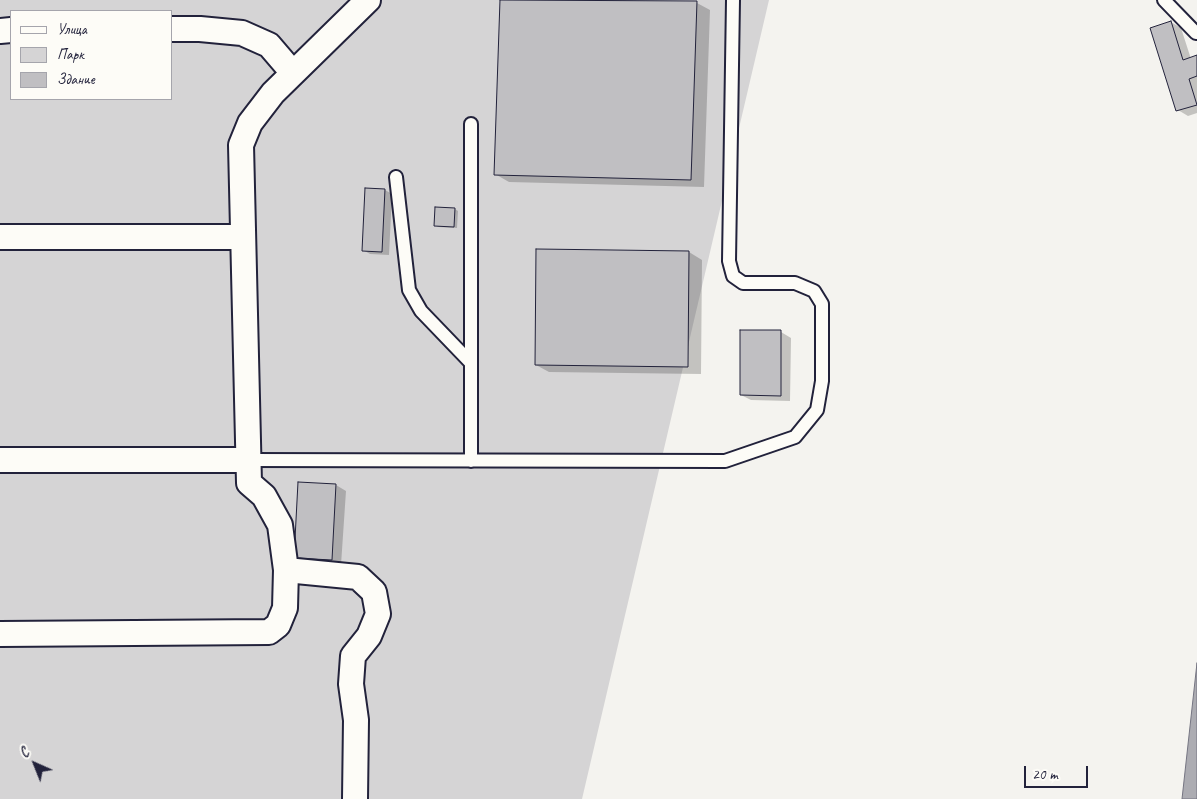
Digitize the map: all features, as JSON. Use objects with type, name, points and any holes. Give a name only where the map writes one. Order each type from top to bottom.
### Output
[{"type":"street","points":[[0,634],[269,632],[278,625],[285,608],[286,570],[280,525],[264,496],[248,482],[241,145],[250,123],[273,93],[368,0]]},
{"type":"street","points":[[172,29],[200,29],[242,33],[269,45],[293,73]]},
{"type":"street","points":[[0,237],[243,236]]},
{"type":"street","points":[[0,460],[247,460]]},
{"type":"street","points":[[286,570],[358,577],[374,592],[378,614],[369,636],[353,656],[351,684],[356,720],[354,799]]},
{"type":"lane","points":[[247,460],[725,461],[795,437],[817,410],[822,381],[822,304],[814,291],[795,283],[743,283],[733,276],[729,261],[733,0]]},
{"type":"lane","points":[[1164,0],[1196,33]]},
{"type":"lane","points":[[471,124],[471,461]]},
{"type":"lane","points":[[396,177],[409,290],[421,311],[471,363]]},
{"type":"green space","points":[[0,0],[769,0],[582,799],[0,799]]},
{"type":"shaded area","points":[[1197,663],[1197,799],[1182,799]]},
{"type":"building","points":[[500,0],[697,1],[691,180],[494,175]]},
{"type":"building","points":[[1171,21],[1183,60],[1197,55],[1197,76],[1189,79],[1197,105],[1176,111],[1150,28]]},
{"type":"building","points":[[365,188],[385,189],[382,252],[362,251]]},
{"type":"building","points":[[435,207],[455,208],[454,227],[434,226]]},
{"type":"building","points":[[536,249],[689,251],[688,367],[535,365]]},
{"type":"building","points":[[740,330],[781,330],[781,396],[740,395]]},
{"type":"building","points":[[298,482],[336,484],[332,560],[294,558]]}]
